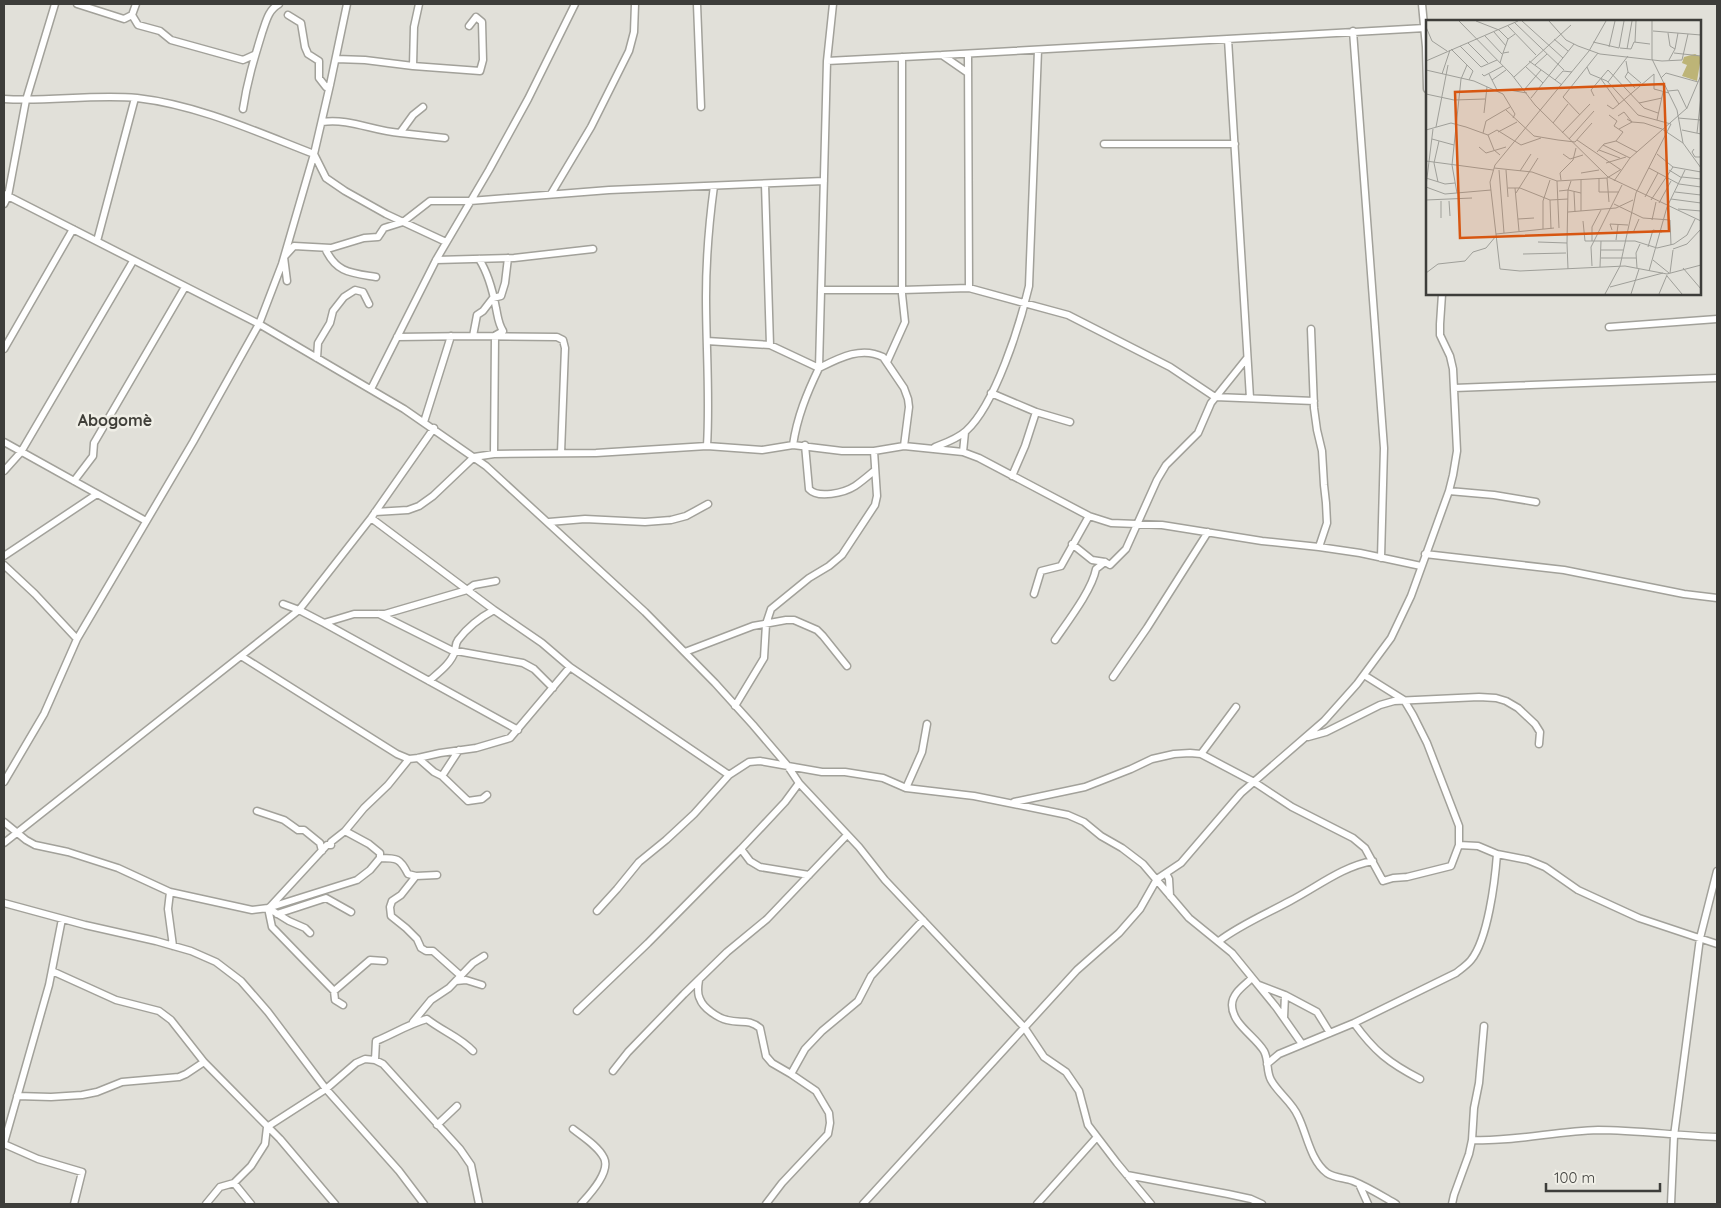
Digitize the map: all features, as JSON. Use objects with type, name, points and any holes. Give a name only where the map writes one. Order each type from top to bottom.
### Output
[{"type":"street","points":[[4,204],[26,100],[54,4]]},
{"type":"street","points":[[77,4],[124,19],[132,15],[136,4]]},
{"type":"street","points":[[243,109],[247,80],[267,16],[279,4]]},
{"type":"street","points":[[4,782],[44,714],[77,639],[259,324],[284,257],[314,154],[347,4]]},
{"type":"street","points":[[413,66],[414,27],[419,4]]},
{"type":"street","points":[[371,388],[436,260],[528,99],[575,4]]},
{"type":"street","points":[[551,194],[591,127],[629,51],[634,32],[635,4]]},
{"type":"street","points":[[697,4],[701,107]]},
{"type":"street","points":[[793,445],[795,428],[802,406],[820,368],[826,61],[833,4]]},
{"type":"street","points":[[1422,4],[1426,58]]},
{"type":"street","points":[[132,15],[138,24],[160,31],[171,40],[242,60],[254,55]]},
{"type":"street","points":[[288,15],[301,22],[308,54],[319,61],[319,78],[326,87],[330,85]]},
{"type":"street","points":[[336,59],[480,71],[483,60],[484,32],[482,22],[476,17],[469,26]]},
{"type":"street","points":[[826,61],[1425,28]]},
{"type":"street","points":[[1353,31],[1384,448],[1381,558]]},
{"type":"street","points":[[1228,39],[1250,398]]},
{"type":"street","points":[[932,448],[965,432],[982,412],[1010,348],[1025,302],[1028,286],[1038,50]]},
{"type":"street","points":[[968,54],[969,288]]},
{"type":"street","points":[[942,55],[968,73]]},
{"type":"street","points":[[887,362],[905,322],[902,290],[902,57]]},
{"type":"street","points":[[96,241],[135,98]]},
{"type":"street","points":[[4,99],[135,98],[157,101],[205,113],[314,154],[326,178],[356,198],[446,242]]},
{"type":"street","points":[[400,133],[423,107]]},
{"type":"street","points":[[322,122],[336,120],[385,132],[445,138]]},
{"type":"street","points":[[1104,144],[1235,144]]},
{"type":"street","points":[[287,281],[284,257],[294,246],[331,248],[364,238],[378,237],[384,228],[403,222],[430,201],[470,201],[551,194],[824,181]]},
{"type":"street","points":[[765,184],[770,345]]},
{"type":"street","points":[[707,446],[706,296],[708,239],[714,186]]},
{"type":"street","points":[[6,195],[259,324],[371,388],[434,428],[474,457],[549,522],[645,612],[736,706],[799,783],[847,834],[885,880],[1024,1027],[1044,1057],[1066,1072],[1079,1091],[1088,1125],[1151,1204]]},
{"type":"street","points":[[4,348],[73,229]]},
{"type":"street","points":[[325,248],[330,259],[340,269],[376,277]]},
{"type":"street","points":[[436,260],[508,258],[593,250]]},
{"type":"street","points":[[473,336],[477,314],[483,311],[493,298],[501,296],[505,283],[508,258]]},
{"type":"street","points":[[479,259],[486,270],[497,318],[503,331],[495,336]]},
{"type":"street","points":[[4,471],[21,452],[133,261]]},
{"type":"street","points":[[74,481],[92,456],[94,442],[186,287]]},
{"type":"street","points":[[821,290],[969,288],[1068,315],[1170,367],[1215,397],[1314,401]]},
{"type":"street","points":[[317,358],[318,343],[330,323],[333,311],[344,297],[355,290],[363,292],[369,304]]},
{"type":"street","points":[[863,1204],[1077,970],[1119,933],[1140,908],[1157,879],[1181,863],[1254,782],[1324,721],[1364,675],[1391,638],[1411,596],[1449,491],[1458,451],[1450,356],[1440,335],[1442,295]]},
{"type":"street","points":[[1608,328],[1717,319]]},
{"type":"street","points":[[1310,329],[1314,401],[1317,430],[1322,451],[1326,503],[1326,523],[1319,547]]},
{"type":"street","points":[[424,422],[451,336]]},
{"type":"street","points":[[494,454],[495,336]]},
{"type":"street","points":[[397,337],[557,337],[563,340],[561,453]]},
{"type":"street","points":[[707,341],[770,345],[820,368],[850,354],[878,355],[887,362],[904,388],[908,399],[909,407],[904,446]]},
{"type":"street","points":[[1072,544],[1092,560],[1105,562],[1110,565],[1126,549],[1157,480],[1166,465],[1198,433],[1205,413],[1215,397],[1247,358]]},
{"type":"street","points":[[1454,388],[1717,378]]},
{"type":"street","points":[[991,393],[1036,412],[1070,422]]},
{"type":"street","points":[[1012,476],[1025,446],[1036,412]]},
{"type":"street","points":[[4,842],[299,610],[373,515],[434,428]]},
{"type":"street","points":[[963,452],[965,432]]},
{"type":"street","points":[[4,442],[146,521]]},
{"type":"street","points":[[373,515],[408,510],[419,506],[433,496],[474,457],[494,454],[615,452],[707,446],[762,450],[793,445],[842,451],[874,451],[904,446],[963,452],[979,458],[1089,516],[1111,522],[1162,526],[1262,541],[1319,547],[1421,566]]},
{"type":"street","points":[[805,445],[809,488],[812,492],[821,494],[840,492],[853,488],[874,471]]},
{"type":"street","points":[[736,706],[764,658],[766,624],[771,610],[781,600],[842,555],[875,505],[877,496],[874,451]]},
{"type":"street","points":[[1449,491],[1494,495],[1536,502]]},
{"type":"street","points":[[4,556],[98,494]]},
{"type":"street","points":[[549,522],[585,519],[645,522],[671,520],[686,516],[708,504]]},
{"type":"street","points":[[373,515],[494,610],[542,643],[570,667],[729,775]]},
{"type":"street","points":[[1034,594],[1041,571],[1060,566],[1089,516]]},
{"type":"street","points":[[1114,677],[1208,532]]},
{"type":"street","points":[[1425,554],[1564,570],[1684,594],[1717,598]]},
{"type":"street","points":[[1055,640],[1080,603],[1095,576],[1096,569],[1105,562]]},
{"type":"street","points":[[4,565],[35,594],[77,639]]},
{"type":"street","points":[[324,623],[354,614],[385,614],[468,590],[474,585],[496,580]]},
{"type":"street","points":[[283,604],[324,623],[518,730]]},
{"type":"street","points":[[429,681],[448,663],[455,651],[455,645],[459,638],[484,616],[494,610]]},
{"type":"street","points":[[379,614],[434,643],[455,651],[523,663],[534,669],[553,688]]},
{"type":"street","points":[[685,652],[741,630],[794,620],[817,630],[847,666]]},
{"type":"street","points":[[240,656],[397,754],[409,759],[476,748],[510,738],[570,667]]},
{"type":"street","points":[[1010,803],[1085,786],[1131,770],[1152,759],[1174,754],[1201,754],[1254,782],[1292,807],[1353,838],[1365,848],[1383,881],[1451,866],[1459,845],[1459,826],[1427,743],[1404,700],[1364,675]]},
{"type":"street","points":[[1306,737],[1326,732],[1380,705],[1404,700],[1479,697],[1496,698],[1518,708],[1535,724],[1540,732],[1539,744]]},
{"type":"street","points":[[1201,754],[1236,707]]},
{"type":"street","points":[[906,788],[922,752],[927,724]]},
{"type":"street","points":[[442,776],[459,750]]},
{"type":"street","points":[[418,758],[434,772],[442,776],[468,801],[482,799],[487,795]]},
{"type":"street","points":[[268,908],[327,844],[331,845],[331,842],[346,831],[364,808],[388,785],[409,759]]},
{"type":"street","points":[[597,911],[623,883],[639,862],[694,814],[729,775],[749,762],[760,761],[822,772],[845,772],[883,778],[906,788],[974,796],[1068,815],[1084,822],[1101,836],[1122,848],[1143,864],[1189,918],[1232,953],[1284,1018],[1302,1044]]},
{"type":"street","points":[[577,1011],[741,850],[785,802],[799,783]]},
{"type":"street","points":[[257,810],[284,820],[298,830],[304,830],[320,843],[322,851]]},
{"type":"street","points":[[4,822],[16,833],[35,845],[68,852],[118,868],[170,892],[252,910],[268,908],[357,880],[370,870],[380,858],[380,853],[369,844],[346,831]]},
{"type":"street","points":[[613,1070],[628,1052],[727,952],[767,919],[847,834]]},
{"type":"street","points":[[1459,845],[1478,846],[1497,854],[1528,860],[1545,867],[1578,890],[1639,918],[1717,944]]},
{"type":"street","points":[[741,850],[750,861],[760,867],[809,874]]},
{"type":"street","points":[[1267,1064],[1279,1054],[1354,1023],[1456,973],[1470,961],[1477,950],[1485,926],[1497,854]]},
{"type":"street","points":[[380,858],[394,858],[402,863],[408,874],[416,876],[437,875]]},
{"type":"street","points":[[1219,941],[1237,929],[1344,870],[1373,861]]},
{"type":"street","points":[[1671,1204],[1674,1136],[1700,938],[1717,870]]},
{"type":"street","points":[[1166,873],[1169,879],[1170,896]]},
{"type":"street","points":[[416,876],[401,894],[392,901],[390,916],[417,939],[421,948],[426,951],[433,951],[459,978],[482,985]]},
{"type":"street","points":[[170,892],[168,909],[173,946]]},
{"type":"street","points":[[277,914],[326,898],[351,912]]},
{"type":"street","points":[[4,903],[191,951],[216,962],[241,981],[285,1033],[326,1089],[399,1171],[424,1204]]},
{"type":"street","points":[[268,908],[288,921],[305,928],[310,934]]},
{"type":"street","points":[[268,908],[272,927],[334,991],[335,1000],[343,1005]]},
{"type":"street","points":[[62,919],[52,972],[4,1144],[38,1159],[82,1172],[74,1204]]},
{"type":"street","points":[[791,1074],[805,1049],[822,1031],[858,1001],[871,976],[923,920]]},
{"type":"street","points":[[412,1023],[431,1000],[459,978],[473,963],[484,956]]},
{"type":"street","points":[[334,991],[370,960],[384,962]]},
{"type":"street","points":[[52,972],[116,1000],[159,1011],[171,1020],[204,1062],[317,1181],[335,1204]]},
{"type":"street","points":[[1252,978],[1236,994],[1232,1004],[1233,1009],[1245,1030],[1264,1050],[1268,1073],[1272,1082],[1286,1097],[1298,1115],[1319,1164],[1328,1174],[1359,1184],[1396,1204]]},
{"type":"street","points":[[699,980],[700,1001],[707,1009],[726,1020],[747,1021],[754,1023],[760,1028],[766,1056],[772,1063],[816,1091],[829,1113],[828,1134],[766,1204]]},
{"type":"street","points":[[1258,985],[1286,995],[1317,1012],[1330,1033]]},
{"type":"street","points":[[1284,1018],[1286,995]]},
{"type":"street","points":[[375,1060],[376,1041],[412,1023],[427,1019],[435,1026],[464,1042],[473,1051]]},
{"type":"street","points":[[1354,1023],[1368,1043],[1384,1057],[1420,1079]]},
{"type":"street","points":[[1452,1204],[1472,1140],[1484,1026]]},
{"type":"street","points":[[267,1127],[326,1089],[356,1063],[365,1059],[375,1060],[383,1064],[460,1149],[471,1165],[479,1204]]},
{"type":"street","points":[[17,1096],[51,1097],[82,1095],[97,1092],[122,1082],[179,1076],[186,1074],[204,1062]]},
{"type":"street","points":[[437,1125],[457,1106]]},
{"type":"street","points":[[206,1204],[220,1186],[234,1183],[251,1166],[265,1144],[267,1127]]},
{"type":"street","points":[[573,1129],[592,1144],[605,1158],[606,1166],[601,1179],[580,1204]]},
{"type":"street","points":[[1472,1140],[1497,1141],[1565,1132],[1599,1130],[1674,1136],[1717,1137]]},
{"type":"street","points":[[1037,1204],[1097,1137]]},
{"type":"street","points":[[1126,1174],[1251,1199],[1262,1204]]},
{"type":"street","points":[[234,1183],[252,1204]]},
{"type":"street","points":[[1359,1184],[1368,1204]]},
{"type":"district","name":"Abogomè","points":[[115,420]]}]
